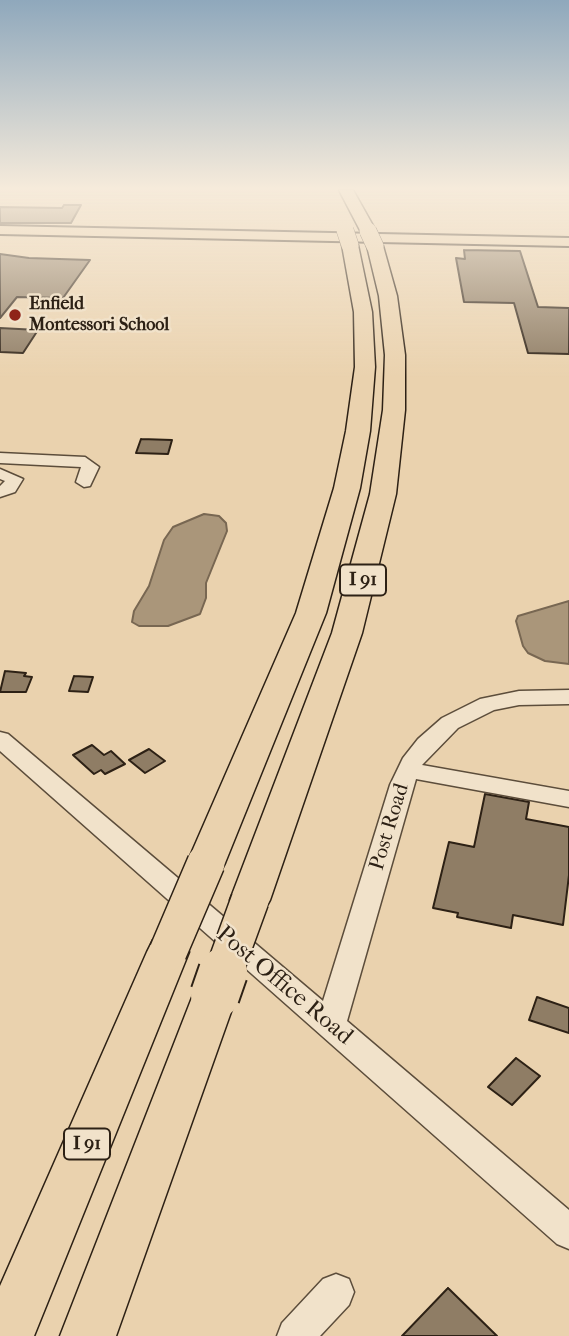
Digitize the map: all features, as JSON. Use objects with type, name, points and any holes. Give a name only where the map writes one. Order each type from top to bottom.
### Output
[{"type":"highway","name":"I 91","points":[[6,1336],[311,612],[347,488],[362,409],[365,356],[358,252]]},
{"type":"highway","name":"I 91","points":[[88,1336],[344,644],[383,494],[394,410],[395,355],[390,305],[365,252]]},
{"type":"street","points":[[0,458],[85,462],[91,467],[84,482]]},
{"type":"street","points":[[0,474],[15,479],[9,488],[0,492]]},
{"type":"street","name":"Post Road","points":[[331,1024],[388,830],[409,769],[426,744],[467,713],[488,704],[519,698],[569,697]]},
{"type":"street","name":"Post Office Road","points":[[0,739],[194,910],[331,1024],[569,1232]]},
{"type":"street","points":[[409,769],[569,799]]},
{"type":"street","points":[[295,1336],[336,1292]]},
{"type":"shaded area","points":[[204,514],[219,516],[226,523],[227,531],[206,583],[206,598],[200,614],[168,626],[139,626],[132,622],[134,611],[149,586],[164,540],[173,527]]},
{"type":"shaded area","points":[[569,601],[569,664],[545,661],[528,653],[523,646],[516,621],[518,616]]},
{"type":"building","points":[[464,252],[520,252],[538,307],[569,308],[569,354],[528,353],[514,303],[464,302],[456,258],[465,259]]},
{"type":"building","points":[[0,254],[90,260],[63,298],[17,297],[0,318]]},
{"type":"building","points":[[0,328],[38,330],[23,353],[0,352]]},
{"type":"building","points":[[141,439],[172,440],[168,454],[136,453]]},
{"type":"building","points":[[5,671],[26,673],[24,676],[32,677],[26,692],[0,692]]},
{"type":"building","points":[[74,676],[93,677],[88,692],[69,691]]},
{"type":"building","points":[[92,745],[104,755],[111,751],[125,764],[105,774],[101,770],[94,774],[73,755]]},
{"type":"building","points":[[149,749],[165,761],[145,773],[129,760]]},
{"type":"building","points":[[485,794],[529,802],[526,819],[569,827],[569,875],[563,925],[513,915],[511,928],[457,917],[458,913],[433,908],[449,842],[474,847]]},
{"type":"building","points":[[537,997],[569,1008],[569,1033],[529,1020]]},
{"type":"building","points":[[516,1058],[540,1076],[512,1105],[488,1087]]},
{"type":"building","points":[[448,1288],[497,1336],[402,1336]]},
{"type":"place","name":"Enfield Montessori School","points":[[15,315]]}]
